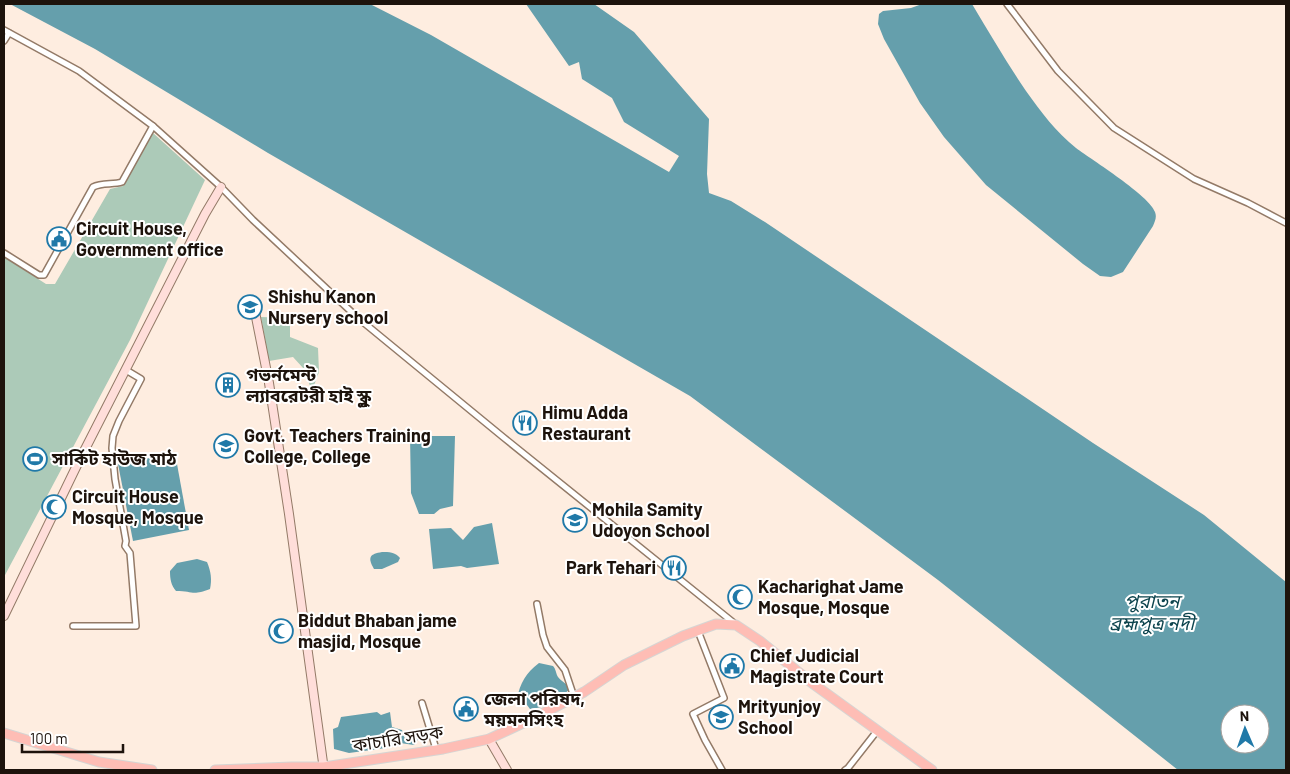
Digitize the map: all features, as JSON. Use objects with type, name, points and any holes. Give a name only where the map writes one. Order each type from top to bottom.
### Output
[{"type":"main road","name":"কাচারি সড়ক","points":[[215,770],[292,767],[324,769],[488,740],[584,692],[624,665],[683,636],[716,624],[736,625]]},
{"type":"main road","points":[[736,625],[932,770]]},
{"type":"main road","points":[[6,734],[99,762],[152,770]]},
{"type":"street","points":[[1007,4],[1058,71],[1114,128],[1194,179],[1248,203],[1286,223]]},
{"type":"street","points":[[4,41],[6,31],[80,70],[153,126],[358,318],[736,625]]},
{"type":"street","points":[[4,253],[39,275],[44,275],[94,187],[98,184],[117,184],[122,182],[153,126]]},
{"type":"street","points":[[4,616],[79,461],[205,214],[221,188]]},
{"type":"street","points":[[255,312],[269,383],[288,505],[324,769]]},
{"type":"street","points":[[73,626],[136,626],[130,553],[125,546],[126,541],[115,479],[112,448],[113,436],[119,421],[141,379],[126,370]]},
{"type":"street","points":[[537,604],[543,635],[552,655],[565,670],[574,697]]},
{"type":"street","points":[[698,631],[724,698],[694,714],[705,740],[722,770]]},
{"type":"street","points":[[422,703],[436,750]]},
{"type":"street","points":[[845,770],[877,731]]},
{"type":"street","points":[[488,740],[507,770]]},
{"type":"green space","name":"সার্কিট হাউজ মাঠ","points":[[153,133],[205,180],[130,340],[4,577],[4,257],[46,284],[55,284],[110,189],[123,186]]},
{"type":"green space","points":[[261,317],[290,318],[290,337],[318,348],[319,372],[313,388],[310,386],[304,369],[293,357],[269,361]]},
{"type":"water","name":"পুরাতন ব্রহ্মপুত্র নদী","points":[[10,4],[370,4],[431,35],[669,172],[679,156],[624,122],[612,98],[582,79],[579,62],[569,66],[526,4],[594,4],[634,32],[709,119],[707,174],[709,193],[731,201],[765,222],[1093,443],[1204,515],[1286,582],[1286,770],[1178,770],[938,580],[690,396],[268,153],[95,49]]},
{"type":"water","points":[[922,4],[972,4],[1026,91],[1055,128],[1076,148],[1132,188],[1151,205],[1156,219],[1123,272],[1111,277],[1100,276],[1083,264],[986,185],[944,137],[920,103],[884,39],[878,24],[879,14],[883,11],[911,8]]},
{"type":"water","points":[[410,436],[455,436],[453,506],[440,509],[434,514],[419,514],[411,493]]},
{"type":"water","points":[[175,453],[189,530],[133,541],[118,464]]},
{"type":"water","points":[[492,523],[499,564],[467,568],[461,566],[433,569],[429,529],[451,528],[463,540],[474,527]]},
{"type":"water","points":[[382,552],[394,553],[400,558],[398,562],[382,569],[374,569],[370,559],[372,555]]},
{"type":"water","points":[[197,559],[207,562],[211,576],[210,589],[196,593],[176,591],[171,582],[170,571],[177,563]]},
{"type":"water","points":[[539,663],[553,666],[558,677],[570,689],[551,703],[530,709],[517,699],[524,679]]},
{"type":"water","points":[[377,712],[381,715],[390,712],[392,727],[402,730],[405,739],[419,738],[414,745],[400,743],[386,748],[349,753],[334,749],[333,729],[338,727],[341,717]]},
{"type":"place","name":"Circuit House, Government office","points":[[59,239]]},
{"type":"place","name":"Shishu Kanon Nursery school","points":[[250,307]]},
{"type":"place","name":"গভর্নমেন্ট ল্যাবরেটরী হাই স্কুল","points":[[228,385]]},
{"type":"place","name":"Himu Adda Restaurant","points":[[525,423]]},
{"type":"place","name":"Govt. Teachers Training College, College","points":[[226,446]]},
{"type":"place","name":"সার্কিট হাউজ মাঠ","points":[[35,459]]},
{"type":"place","name":"Circuit House Mosque, Mosque","points":[[54,507]]},
{"type":"place","name":"Mohila Samity Udoyon School","points":[[575,520]]},
{"type":"place","name":"Park Tehari","points":[[674,568]]},
{"type":"place","name":"Kacharighat Jame Mosque, Mosque","points":[[740,597]]},
{"type":"place","name":"Biddut Bhaban jame masjid, Mosque","points":[[281,631]]},
{"type":"place","name":"Chief Judicial Magistrate Court","points":[[732,666]]},
{"type":"place","name":"জেলা পরিষদ, ময়মনসিংহ","points":[[466,709]]},
{"type":"place","name":"Mrityunjoy School","points":[[721,717]]}]
